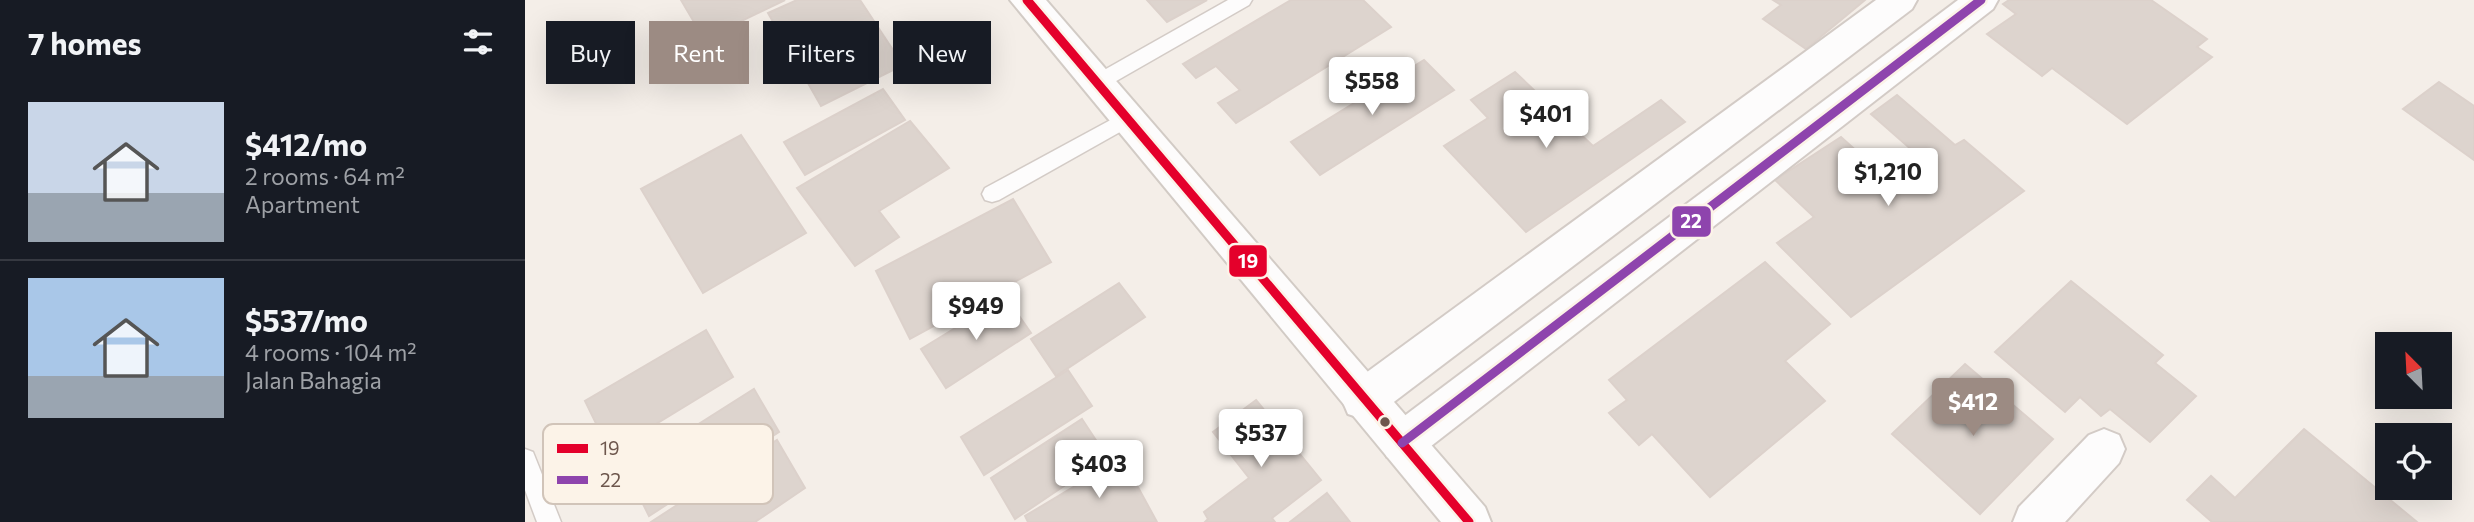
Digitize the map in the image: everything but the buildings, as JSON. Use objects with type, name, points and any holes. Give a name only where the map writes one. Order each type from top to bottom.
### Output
[{"type":"street","points":[[1027,0],[1469,522]]},
{"type":"street","points":[[1363,400],[1900,0]]},
{"type":"street","points":[[1402,443],[1980,0]]},
{"type":"street","points":[[2035,522],[2104,449]]},
{"type":"lane","points":[[1097,83],[1243,0]]},
{"type":"lane","points":[[992,194],[1129,118]]},
{"type":"lane","points":[[525,460],[549,522]]},
{"type":"transit line","name":"19","points":[[1027,0],[1469,522]]},
{"type":"transit line","name":"22","points":[[1402,443],[1981,0]]}]
